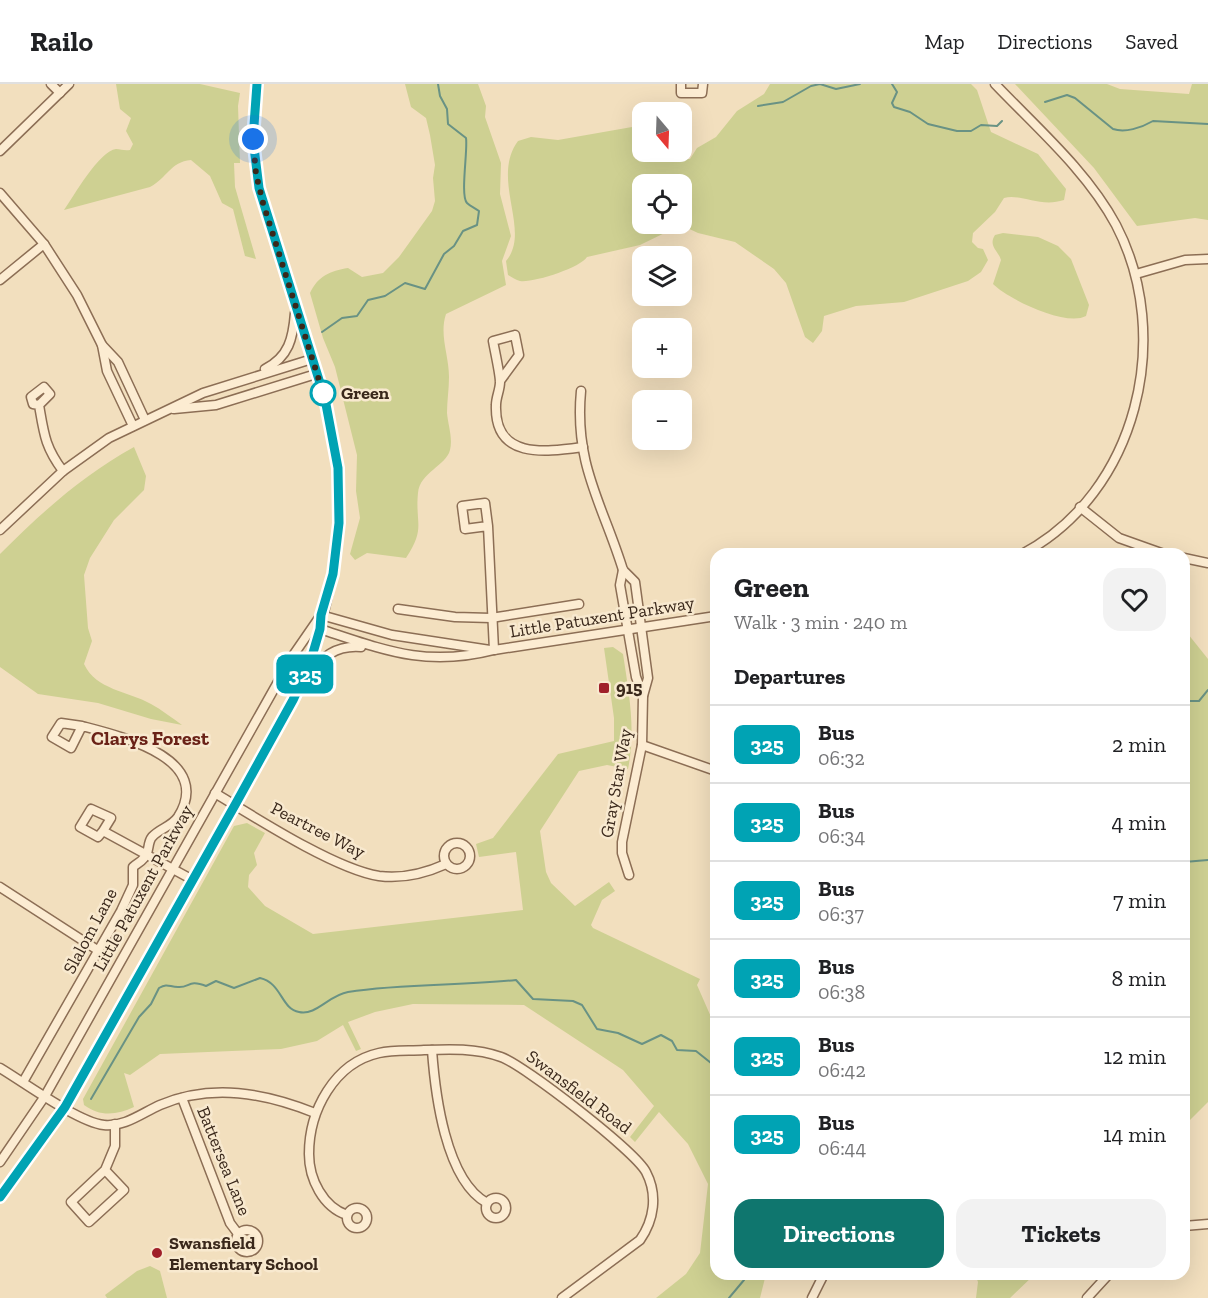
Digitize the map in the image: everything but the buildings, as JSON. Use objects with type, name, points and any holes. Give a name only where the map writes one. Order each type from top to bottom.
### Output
[{"type":"street","points":[[51,84],[60,93]]},
{"type":"street","points":[[0,150],[69,84]]},
{"type":"street","name":"Little Patuxent Parkway","points":[[0,1197],[65,1107],[293,700],[310,663],[333,574],[340,497],[330,421],[256,174],[253,130],[257,84]]},
{"type":"street","points":[[681,84],[681,93],[702,93],[703,84]]},
{"type":"street","points":[[995,84],[1072,166],[1105,207],[1136,274],[1141,301],[1144,344],[1137,398],[1115,457],[1094,491],[1080,507],[1045,539],[1031,548]]},
{"type":"street","points":[[0,193],[45,244],[77,295],[102,345],[107,370],[133,426]]},
{"type":"street","points":[[0,279],[45,244]]},
{"type":"street","points":[[1136,274],[1185,260],[1208,259]]},
{"type":"street","points":[[248,378],[275,364],[288,349],[294,332],[295,307]]},
{"type":"street","points":[[500,381],[519,355],[515,334],[494,341],[496,368],[500,381],[496,406],[500,425],[510,440],[525,450],[535,452],[583,447]]},
{"type":"street","points":[[102,345],[118,362],[146,420]]},
{"type":"street","points":[[0,530],[63,471],[109,438],[203,393],[312,359]]},
{"type":"street","points":[[171,410],[216,405],[316,374]]},
{"type":"street","points":[[581,391],[583,447],[590,485],[623,570]]},
{"type":"street","points":[[39,405],[47,447],[63,471]]},
{"type":"street","points":[[1080,507],[1119,538],[1147,548]]},
{"type":"street","points":[[488,526],[494,650]]},
{"type":"street","points":[[1190,559],[1208,563]]},
{"type":"street","name":"Gray Star Way","points":[[623,570],[635,582],[648,678],[643,696],[642,745],[622,842],[622,853],[629,875]]},
{"type":"street","name":"Gray Star Way","points":[[623,570],[620,585],[636,677],[643,696]]},
{"type":"street","points":[[398,609],[455,617],[491,618],[579,604]]},
{"type":"street","name":"Little Patuxent Parkway","points":[[0,1162],[45,1096],[311,627],[321,615]]},
{"type":"street","name":"Little Patuxent Parkway","points":[[321,615],[392,635],[494,650]]},
{"type":"street","name":"Little Patuxent Parkway","points":[[311,627],[370,648],[438,658],[464,658],[494,650],[710,617]]},
{"type":"street","points":[[293,700],[316,665],[329,653],[350,646],[370,648]]},
{"type":"street","name":"Slalom Lane","points":[[22,1082],[99,951],[133,885],[133,867],[147,854],[151,839],[172,824],[182,809],[186,792],[182,774],[164,755],[112,733],[82,726]]},
{"type":"street","points":[[642,745],[710,769]]},
{"type":"street","name":"Peartree Way","points":[[216,793],[337,861],[365,872],[397,877],[433,870],[446,864]]},
{"type":"street","points":[[103,831],[192,880]]},
{"type":"street","points":[[0,887],[99,951]]},
{"type":"street","points":[[432,1050],[437,1106],[447,1140],[472,1190],[487,1203]]},
{"type":"street","name":"Swansfield Road","points":[[347,1215],[330,1206],[317,1186],[312,1172],[309,1143],[315,1113],[327,1090],[346,1069],[378,1053],[432,1050],[477,1050],[516,1064],[625,1148],[645,1169],[653,1198],[653,1209],[646,1232],[627,1252],[562,1298]]},
{"type":"street","points":[[0,1068],[94,1123],[115,1124],[182,1098],[212,1092],[244,1092],[280,1099],[315,1113]]},
{"type":"street","name":"Battersea Lane","points":[[182,1098],[230,1223],[239,1234]]},
{"type":"street","points":[[105,1170],[124,1190],[89,1222],[71,1202],[105,1170],[115,1146],[115,1124]]},
{"type":"street","points":[[1190,1226],[1208,1224]]},
{"type":"street","points":[[812,1298],[821,1280]]},
{"type":"street","points":[[1087,1298],[1104,1280]]},
{"type":"green space","points":[[116,84],[200,84],[240,93],[238,106],[240,163],[234,163],[235,187],[256,259],[245,256],[233,209],[222,203],[210,176],[191,160],[173,167],[150,187],[64,210],[102,157],[116,149],[130,150],[133,144],[126,131],[131,118],[120,109]]},
{"type":"green space","points":[[405,84],[478,84],[486,106],[485,117],[501,163],[500,194],[511,236],[502,261],[506,285],[446,314],[444,330],[449,369],[447,413],[451,445],[448,456],[428,474],[420,486],[417,503],[418,532],[412,548],[406,558],[367,553],[355,560],[350,554],[360,518],[356,491],[357,455],[335,367],[323,338],[310,293],[321,278],[336,271],[348,268],[362,277],[383,273],[399,257],[432,211],[435,201],[433,178],[435,165],[430,135],[426,118],[411,107]]},
{"type":"green space","points":[[770,84],[971,84],[977,90],[991,132],[1038,154],[1066,189],[1064,200],[1039,202],[1017,197],[1004,198],[995,212],[973,233],[972,242],[978,248],[983,249],[988,260],[981,272],[968,281],[904,302],[856,306],[824,316],[822,331],[813,343],[805,337],[786,283],[774,269],[735,242],[692,230],[692,174],[632,174],[632,234],[663,234],[640,245],[587,257],[575,266],[545,277],[520,281],[508,275],[506,261],[513,249],[515,235],[508,172],[511,156],[518,141],[531,137],[558,140],[632,127],[632,162],[692,162],[692,156],[697,148],[716,137],[737,111],[764,94]]},
{"type":"green space","points":[[1015,84],[1107,84],[1120,89],[1189,94],[1192,84],[1208,84],[1208,220],[1195,218],[1137,226],[1094,168]]},
{"type":"green space","points":[[1003,233],[1038,237],[1058,246],[1071,259],[1089,305],[1086,316],[1065,318],[1052,315],[1024,304],[993,284],[1001,260],[993,245],[993,239],[995,235]]},
{"type":"green space","points":[[134,447],[146,476],[144,490],[114,520],[90,558],[84,575],[88,628],[92,641],[84,664],[89,673],[104,685],[151,704],[182,725],[151,719],[98,703],[38,694],[0,667],[0,554],[63,496],[97,470]]},
{"type":"green space","points":[[1190,636],[1208,659],[1208,1102],[1190,1120]]},
{"type":"green space","points":[[613,647],[623,654],[632,726],[628,769],[607,765],[579,771],[540,831],[546,872],[551,883],[575,906],[609,882],[615,891],[602,900],[591,925],[593,928],[700,979],[697,985],[710,1015],[710,1280],[764,1280],[760,1298],[656,1298],[686,1274],[700,1253],[708,1184],[688,1144],[659,1112],[635,1142],[630,1137],[654,1106],[623,1070],[524,1005],[413,1004],[375,1012],[348,1022],[361,1049],[356,1051],[343,1025],[317,1041],[281,1049],[160,1054],[130,1075],[124,1073],[134,1107],[109,1114],[96,1112],[84,1105],[83,1099],[234,826],[247,823],[265,833],[254,853],[257,865],[249,875],[248,887],[265,906],[313,934],[523,910],[516,852],[479,857],[476,844],[493,838],[558,754],[614,741],[614,718],[604,648]]},
{"type":"green space","points":[[150,1266],[160,1271],[167,1298],[107,1298],[105,1295],[137,1271]]},
{"type":"green space","points":[[977,1280],[1029,1280],[1010,1298],[976,1298]]},
{"type":"waterway","points":[[322,332],[342,318],[357,316],[368,300],[385,296],[405,283],[425,289],[444,254],[454,246],[463,231],[477,225],[479,211],[467,203],[464,192],[466,138],[448,124],[447,109],[440,96],[438,84]]},
{"type":"waterway","points":[[758,106],[783,102],[811,86],[820,84],[836,89],[860,84]]},
{"type":"waterway","points":[[892,84],[897,92],[892,103],[894,107],[910,112],[928,124],[957,131],[971,131],[981,125],[997,126],[1002,121]]},
{"type":"waterway","points":[[1045,102],[1067,95],[1075,98],[1113,129],[1118,130],[1133,129],[1153,121],[1208,124]]},
{"type":"waterway","points":[[1190,701],[1199,701],[1208,690]]},
{"type":"waterway","points":[[1190,862],[1208,860]]},
{"type":"waterway","points":[[91,1099],[139,1017],[151,1004],[159,988],[167,985],[182,987],[196,983],[206,986],[216,981],[234,988],[260,978],[273,985],[288,1006],[299,1012],[311,1011],[348,992],[390,987],[516,980],[533,999],[573,1001],[582,1005],[597,1029],[618,1033],[642,1044],[661,1035],[672,1041],[677,1050],[696,1051],[710,1062]]},
{"type":"waterway","points":[[729,1298],[744,1280]]},
{"type":"bus line","name":"325","points":[[0,1197],[23,1169],[65,1107],[293,700],[310,663],[333,574],[340,497],[335,445],[325,399],[259,188],[253,139],[257,84]]},
{"type":"place","name":"Green","points":[[323,393]]},
{"type":"place","name":"915","points":[[604,688]]},
{"type":"place","name":"Swansfield Elementary School","points":[[157,1253]]},
{"type":"district","name":"Clarys Forest","points":[[150,738]]},
{"type":"route","points":[[253,139],[256,174],[269,225],[325,399],[323,393]]}]
